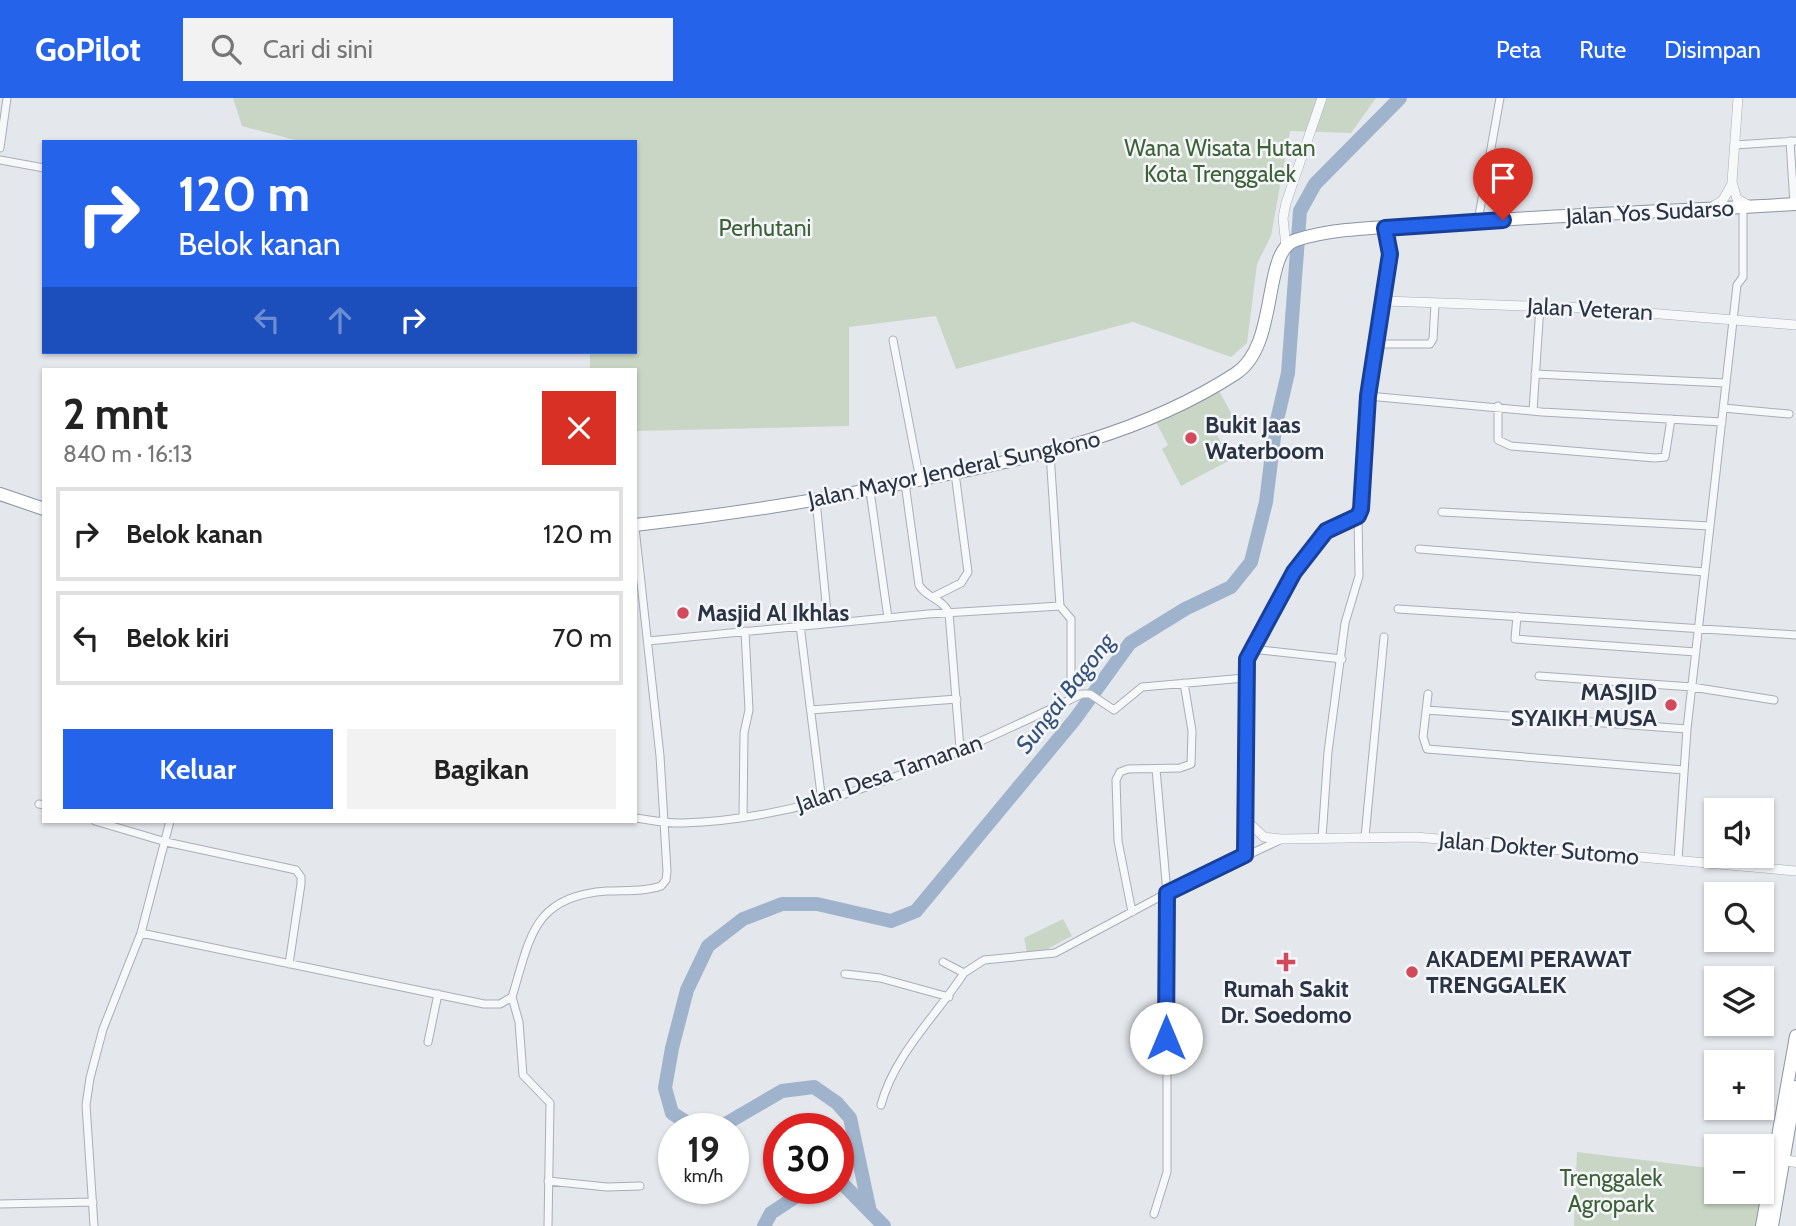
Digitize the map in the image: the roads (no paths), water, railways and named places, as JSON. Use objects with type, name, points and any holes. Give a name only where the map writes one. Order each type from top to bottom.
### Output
[{"type":"highway","name":"Jalan Yos Sudarso","points":[[1289,244],[1337,233],[1385,228],[1795,204]]},
{"type":"highway","name":"Jalan Mayor Jenderal Sungkono","points":[[637,526],[870,491],[1050,453],[1086,444],[1167,412],[1249,365],[1258,351],[1274,278],[1289,244]]},
{"type":"highway","points":[[0,494],[42,508]]},
{"type":"highway","points":[[1762,1226],[1784,1160],[1796,1036]]},
{"type":"highway","points":[[1772,1226],[1796,1087]]},
{"type":"street","points":[[0,148],[7,98]]},
{"type":"street","points":[[1289,244],[1283,218],[1286,203],[1322,98]]},
{"type":"street","points":[[1478,221],[1500,98]]},
{"type":"street","points":[[1678,860],[1692,687],[1725,383],[1737,285],[1743,278],[1748,207],[1737,199],[1732,182],[1738,98]]},
{"type":"street","points":[[1735,145],[1793,141],[1795,204]]},
{"type":"street","points":[[0,160],[42,168]]},
{"type":"street","points":[[1707,209],[1723,200],[1732,182]]},
{"type":"street","points":[[1322,838],[1328,752],[1347,614],[1359,576],[1358,516],[1361,509],[1368,396],[1385,301],[1390,254],[1385,228]]},
{"type":"street","name":"Jalan Veteran","points":[[1385,301],[1539,306],[1796,325]]},
{"type":"street","points":[[1377,344],[1430,344],[1433,339],[1435,304]]},
{"type":"street","points":[[1533,411],[1539,306]]},
{"type":"street","points":[[893,340],[920,480]]},
{"type":"street","points":[[1535,374],[1725,383]]},
{"type":"street","points":[[1368,396],[1533,411],[1721,422]]},
{"type":"street","points":[[1498,406],[1498,440],[1511,446],[1655,458],[1665,457],[1668,452],[1671,419]]},
{"type":"street","points":[[1723,408],[1789,414]]},
{"type":"street","points":[[1050,453],[1060,606],[1071,619],[1071,699]]},
{"type":"street","points":[[933,597],[961,583],[968,572],[955,473]]},
{"type":"street","points":[[905,483],[919,585],[945,605],[948,613],[960,748]]},
{"type":"street","points":[[870,491],[888,618]]},
{"type":"street","points":[[816,500],[828,623]]},
{"type":"street","points":[[1442,512],[1710,526]]},
{"type":"street","points":[[1245,855],[1247,659],[1294,572],[1326,531],[1358,516]]},
{"type":"street","points":[[548,1226],[550,1103],[523,1075],[519,1022],[512,997],[531,933],[557,905],[579,895],[651,889],[664,883],[667,871],[637,545]]},
{"type":"street","points":[[1419,549],[1705,572]]},
{"type":"street","points":[[637,636],[647,638],[1060,606]]},
{"type":"street","points":[[1398,608],[1699,626],[1796,635]]},
{"type":"street","points":[[1517,615],[1516,639],[1696,652]]},
{"type":"street","points":[[800,625],[822,802]]},
{"type":"street","points":[[743,817],[744,733],[749,710],[745,631]]},
{"type":"street","points":[[1366,837],[1384,637]]},
{"type":"street","points":[[1251,649],[1342,659]]},
{"type":"street","points":[[1539,676],[1692,687],[1774,700]]},
{"type":"street","name":"Jalan Desa Tamanan","points":[[637,818],[683,823],[743,817],[822,802],[1023,724],[1071,699],[1090,694],[1110,710],[1118,708],[1142,687],[1245,678]]},
{"type":"street","points":[[1132,912],[1118,841],[1116,780],[1124,770],[1185,767],[1192,761],[1192,731],[1184,683]]},
{"type":"street","points":[[1428,694],[1423,742],[1427,749],[1684,770]]},
{"type":"street","points":[[811,710],[957,699]]},
{"type":"street","points":[[1426,710],[1688,729]]},
{"type":"street","points":[[1154,1214],[1167,1172],[1167,893],[1157,769]]},
{"type":"street","points":[[1247,817],[1264,837],[1281,839]]},
{"type":"street","points":[[102,823],[166,842],[285,866],[299,873],[301,884],[289,964]]},
{"type":"street","points":[[94,1226],[86,1105],[103,1029],[141,933],[170,823]]},
{"type":"street","name":"Jalan Dokter Sutomo","points":[[1281,839],[1416,837],[1796,871]]},
{"type":"street","points":[[881,1105],[886,1087],[897,1067],[964,973],[984,960],[1055,953],[1167,893],[1281,839]]},
{"type":"street","points":[[141,933],[493,1004],[512,997]]},
{"type":"street","points":[[943,962],[964,973]]},
{"type":"street","points":[[845,974],[880,978],[949,997]]},
{"type":"street","points":[[428,1042],[438,994]]},
{"type":"street","points":[[548,1181],[607,1187],[640,1186]]},
{"type":"street","points":[[0,1204],[93,1202]]},
{"type":"waterway","name":"Sungai Bagong","points":[[672,1113],[665,1088],[672,1048],[687,990],[708,946],[743,919],[782,904],[817,904],[891,921],[916,911],[1075,719],[1130,643],[1185,609],[1231,587],[1251,562],[1266,502],[1275,429],[1288,373],[1300,211],[1315,184],[1400,98]]},
{"type":"waterway","name":"Sungai Bagong","points":[[744,1113],[782,1091],[814,1087],[837,1103],[850,1118],[870,1212]]},
{"type":"waterway","points":[[854,1195],[884,1226]]},
{"type":"waterway","points":[[764,1226],[771,1213],[785,1204]]},
{"type":"place","name":"Bukit Jaas Waterboom","points":[[1191,438]]},
{"type":"place","name":"Masjid Al Ikhlas","points":[[683,613]]},
{"type":"place","name":"MASJID SYAIKH MUSA","points":[[1671,705]]},
{"type":"place","name":"Rumah Sakit Dr. Soedomo","points":[[1286,962]]},
{"type":"place","name":"AKADEMI PERAWAT TRENGGALEK","points":[[1412,972]]},
{"type":"park label","name":"Wana Wisata Hutan Kota Trenggalek","points":[[1220,161]]},
{"type":"park label","name":"Perhutani","points":[[765,228]]},
{"type":"park label","name":"Trenggalek Agropark","points":[[1611,1191]]}]
